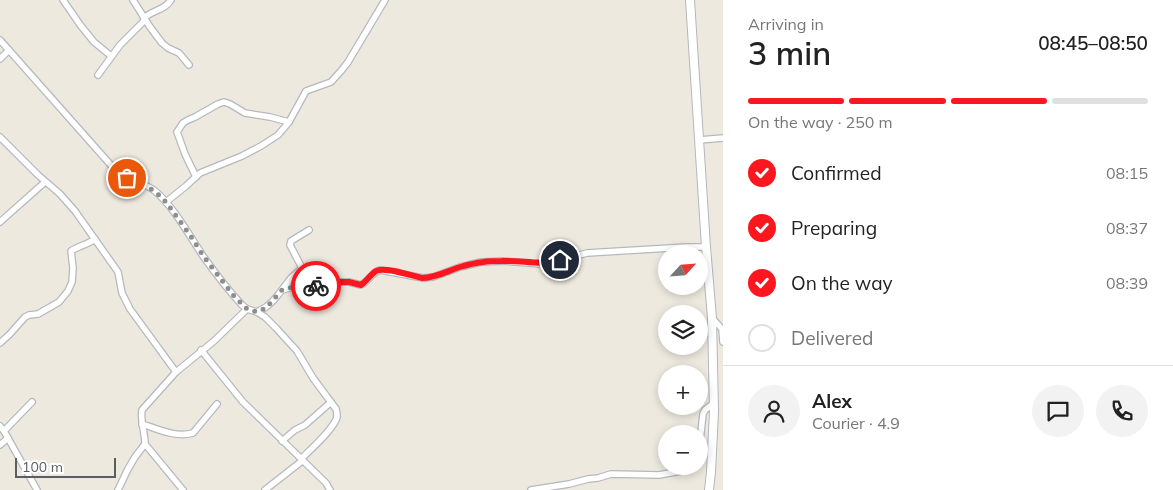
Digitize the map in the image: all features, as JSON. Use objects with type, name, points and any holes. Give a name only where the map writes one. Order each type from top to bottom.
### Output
[{"type":"main road","points":[[690,0],[706,245]]},
{"type":"main road","points":[[708,270],[712,318],[714,403],[709,490]]},
{"type":"street","points":[[63,0],[94,42],[111,56]]},
{"type":"street","points":[[132,0],[162,43],[179,53],[189,65]]},
{"type":"street","points":[[98,75],[111,56],[144,19],[151,12],[165,8],[172,0]]},
{"type":"street","points":[[166,202],[200,173],[261,146],[278,135],[289,122],[306,91],[331,82],[348,62],[385,0]]},
{"type":"street","points":[[0,40],[117,172],[153,190],[166,202],[233,295],[247,309],[265,317],[297,351],[313,378],[336,409],[335,422],[331,428],[302,460],[266,490]]},
{"type":"street","points":[[0,59],[9,50]]},
{"type":"street","points":[[196,177],[177,132],[183,123],[188,120],[224,102],[245,113],[289,122]]},
{"type":"street","points":[[0,137],[45,182],[60,194],[75,211],[118,272],[122,293],[130,309],[176,372]]},
{"type":"street","points":[[699,140],[723,138]]},
{"type":"street","points":[[0,222],[45,182]]},
{"type":"street","points":[[257,312],[266,308],[301,269],[290,243],[309,230]]},
{"type":"street","points":[[0,343],[24,317],[38,314],[58,302],[68,291],[72,282],[71,251],[86,245],[94,239]]},
{"type":"street","points":[[282,290],[340,282],[361,285],[374,272],[380,270],[422,278],[433,278],[460,267],[481,262],[503,260],[541,264],[587,253],[658,249]]},
{"type":"street","points":[[183,490],[145,444],[145,433],[141,416],[142,410],[176,372],[214,341],[247,309]]},
{"type":"street","points":[[712,318],[722,329],[723,342]]},
{"type":"street","points":[[201,350],[243,402],[326,483],[330,490]]},
{"type":"street","points":[[32,402],[2,428],[37,490]]},
{"type":"street","points":[[282,441],[305,425],[331,402]]},
{"type":"street","points":[[702,425],[705,410],[714,403]]},
{"type":"street","points":[[142,424],[172,434],[192,433],[217,404]]},
{"type":"street","points":[[0,445],[8,438]]},
{"type":"street","points":[[118,490],[135,456],[145,444]]},
{"type":"street","points":[[535,490],[615,473],[658,475]]},
{"type":"way so far","points":[[127,178],[153,190],[166,202],[204,257],[233,295],[247,309],[257,312],[266,308],[282,290],[300,286],[316,286]]},
{"type":"route","points":[[316,286],[340,282],[361,285],[377,270],[422,278],[433,278],[460,267],[481,262],[503,260],[541,264],[560,260]]}]
